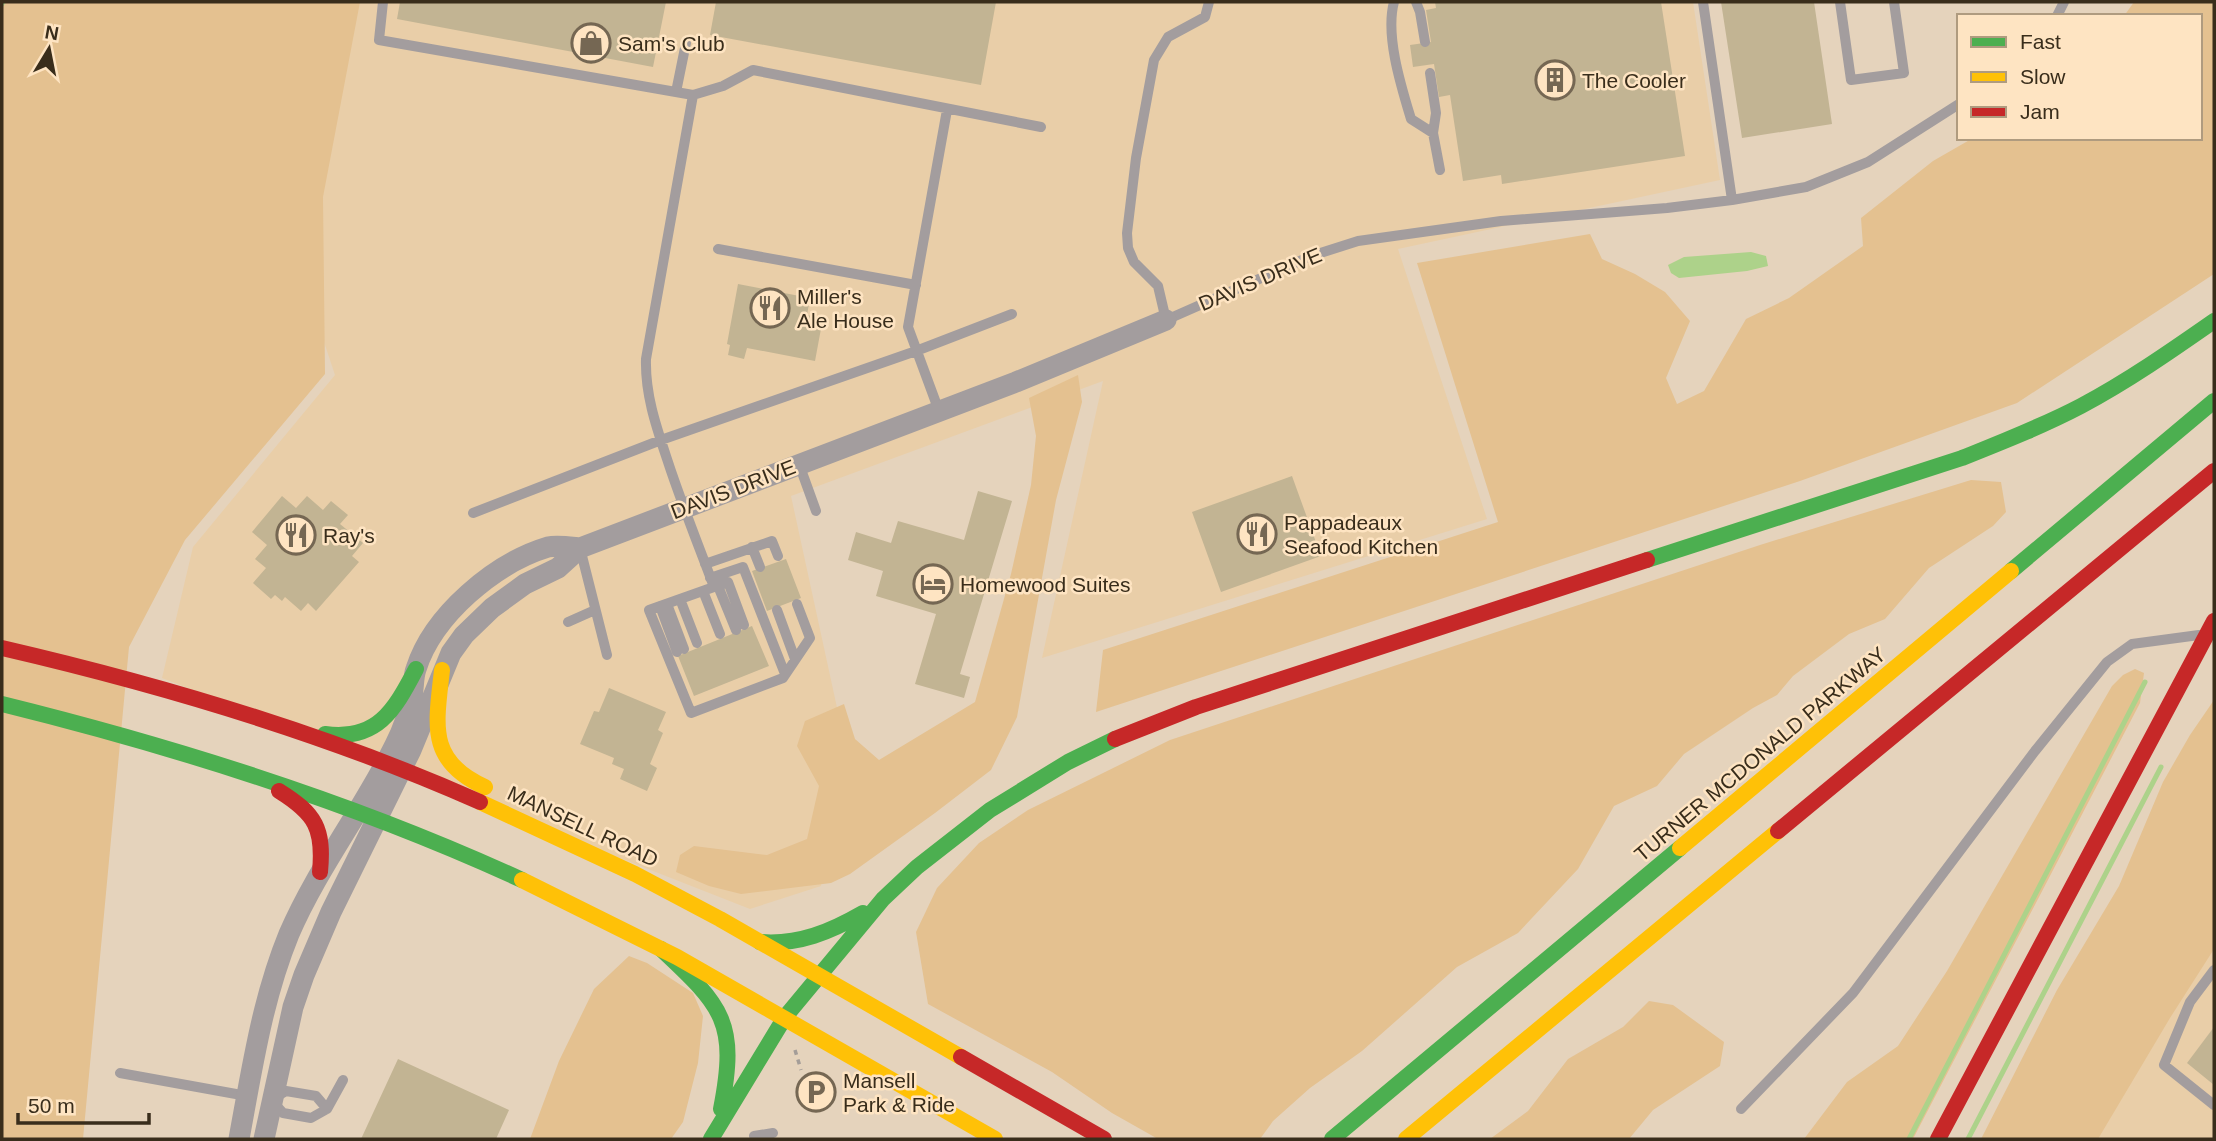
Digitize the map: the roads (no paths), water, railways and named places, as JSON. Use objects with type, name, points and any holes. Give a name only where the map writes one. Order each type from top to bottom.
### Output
[{"type":"main road","points":[[713,1135],[784,1018],[881,901],[943,845],[1017,791],[1076,757],[1143,726],[1962,458],[2051,421],[2094,399],[2214,321]]},
{"type":"main road","name":"TURNER MCDONALD PARKWAY","points":[[1332,1139],[2214,401]]},
{"type":"main road","points":[[1406,1139],[2214,471]]},
{"type":"main road","points":[[1938,1139],[2211,628]]},
{"type":"main road","name":"MANSELL ROAD","points":[[2,648],[135,679],[262,719],[393,766],[578,845],[658,885],[760,942],[1104,1139]]},
{"type":"main road","points":[[262,719],[341,737],[359,734],[371,729],[393,710],[416,669]]},
{"type":"main road","points":[[442,670],[438,710],[439,734],[447,759],[453,769],[468,779],[503,795]]},
{"type":"main road","points":[[2,704],[169,746],[243,770],[356,811],[512,875],[661,949],[995,1139]]},
{"type":"main road","points":[[243,770],[295,800],[308,812],[319,827],[323,846],[320,872]]},
{"type":"main road","points":[[549,816],[578,845]]},
{"type":"main road","points":[[760,942],[777,944],[815,937],[844,924],[881,901]]},
{"type":"main road","points":[[661,949],[709,994],[725,1025],[729,1065],[713,1135]]},
{"type":"street","name":"DAVIS DRIVE","points":[[393,766],[415,741],[442,670],[464,635],[492,608],[525,584],[558,568],[580,548],[1016,382],[1166,320]]},
{"type":"street","name":"DAVIS DRIVE","points":[[393,766],[396,744],[409,710],[416,669],[445,619],[472,591],[507,565],[551,546],[580,548]]},
{"type":"street","points":[[472,591],[492,608]]},
{"type":"street","points":[[239,1139],[259,1030],[274,976],[290,933],[320,872],[356,811],[393,766]]},
{"type":"street","points":[[264,1139],[293,1007],[304,975],[376,819],[393,766]]},
{"type":"lane","points":[[383,2],[379,40],[692,95],[723,86],[753,70],[1041,127]]},
{"type":"lane","points":[[1166,320],[1158,286],[1133,262],[1128,248],[1127,233],[1136,158],[1154,60],[1168,37],[1205,17],[1209,2]]},
{"type":"lane","points":[[1394,2],[1391,16],[1393,37],[1410,119],[1433,133]]},
{"type":"lane","points":[[1416,2],[1425,42]]},
{"type":"lane","points":[[1703,2],[1732,200]]},
{"type":"lane","points":[[1840,2],[1851,80],[1905,73],[1894,2]]},
{"type":"lane","points":[[676,92],[686,43]]},
{"type":"lane","points":[[1430,72],[1436,113],[1433,133],[1440,170]]},
{"type":"lane","points":[[692,95],[646,359],[646,380],[661,440],[683,508],[714,584],[740,627]]},
{"type":"lane","name":"DAVIS DRIVE","points":[[1166,320],[1311,256],[1358,242],[1501,220],[1667,208],[1806,187],[1868,162],[1957,105]]},
{"type":"lane","points":[[939,411],[908,327],[947,110]]},
{"type":"lane","points":[[718,249],[915,285]]},
{"type":"lane","points":[[473,513],[661,440],[916,351],[1012,314]]},
{"type":"lane","points":[[799,464],[816,511]]},
{"type":"lane","points":[[705,564],[772,541],[778,556]]},
{"type":"lane","points":[[752,547],[760,567]]},
{"type":"lane","points":[[580,548],[607,655]]},
{"type":"lane","points":[[785,674],[743,567],[714,584],[649,610],[691,713],[701,703],[718,703],[783,678],[810,638],[797,604]]},
{"type":"lane","points":[[714,584],[720,634]]},
{"type":"lane","points":[[680,599],[697,643]]},
{"type":"lane","points":[[664,605],[680,650]]},
{"type":"lane","points":[[568,622],[595,610]]},
{"type":"lane","points":[[777,610],[795,659]]},
{"type":"lane","points":[[1741,1109],[1853,993],[2035,751],[2107,662],[2132,643],[2211,628]]},
{"type":"lane","points":[[758,673],[763,685]]},
{"type":"lane","points":[[736,681],[741,694]]},
{"type":"lane","points":[[714,691],[718,703]]},
{"type":"lane","points":[[2214,970],[2190,1002],[2164,1065],[2214,1105]]},
{"type":"lane","points":[[120,1073],[247,1096]]},
{"type":"lane","points":[[327,1109],[316,1096],[286,1091],[271,1100],[284,1113],[311,1118],[327,1109],[343,1080]]},
{"type":"lane","points":[[754,1136],[773,1133]]},
{"type":"waterway","points":[[1909,1139],[2145,682]]},
{"type":"waterway","points":[[1968,1139],[2161,767]]},
{"type":"place","name":"Sam's Club","points":[[591,43]]},
{"type":"place","name":"The Cooler","points":[[1555,80]]},
{"type":"place","name":"Miller's Ale House","points":[[770,308]]},
{"type":"place","name":"Pappadeaux Seafood Kitchen","points":[[1257,534]]},
{"type":"place","name":"Ray's","points":[[296,535]]},
{"type":"place","name":"Homewood Suites","points":[[933,584]]},
{"type":"place","name":"Mansell Park & Ride","points":[[816,1092]]}]
